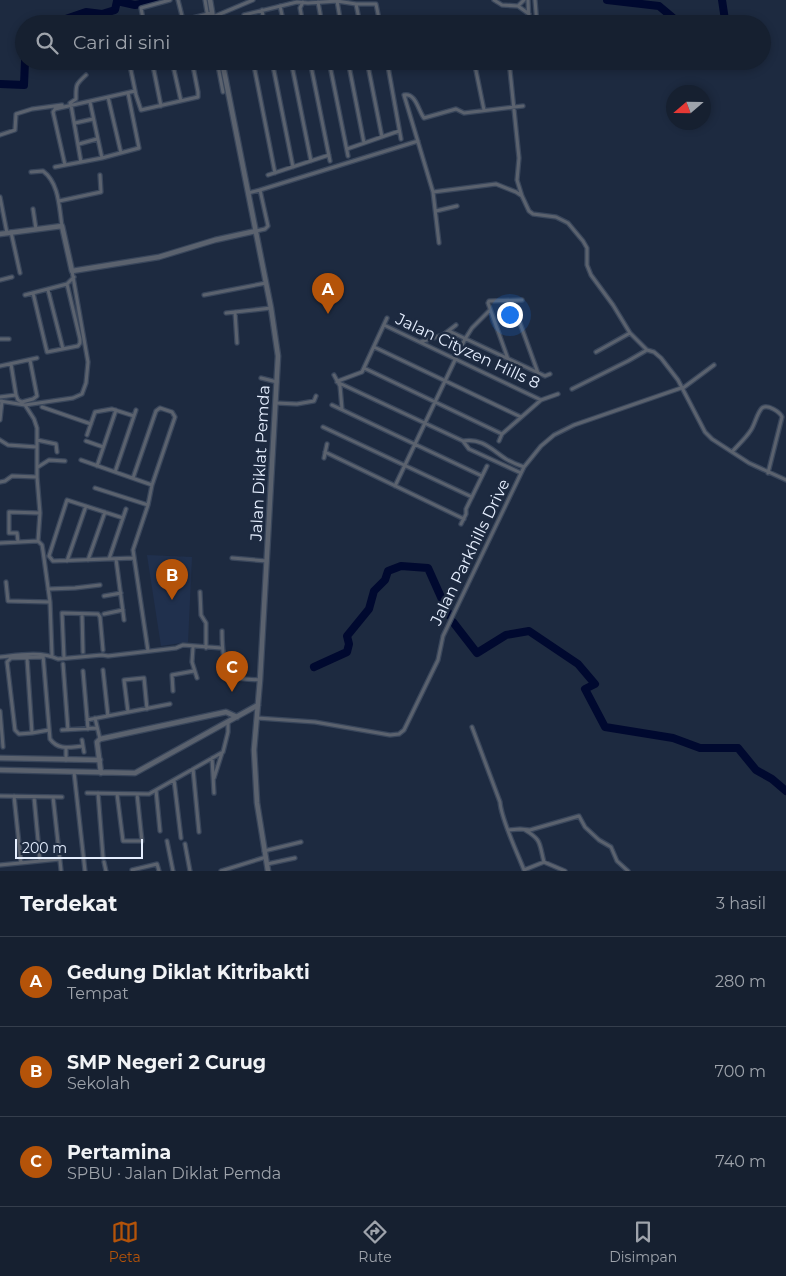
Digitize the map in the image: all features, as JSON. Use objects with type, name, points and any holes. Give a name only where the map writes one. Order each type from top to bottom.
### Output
[{"type":"street","points":[[142,15],[141,8],[170,0]]},
{"type":"street","points":[[178,0],[182,15]]},
{"type":"street","points":[[205,0],[211,15]]},
{"type":"street","points":[[210,0],[211,15]]},
{"type":"street","points":[[211,15],[253,0]]},
{"type":"street","points":[[494,0],[502,5],[518,6],[528,14]]},
{"type":"street","points":[[518,6],[526,0],[528,14]]},
{"type":"street","points":[[535,0],[536,15]]},
{"type":"street","points":[[244,15],[303,1],[337,1],[356,4],[376,4],[378,15]]},
{"type":"street","points":[[301,15],[300,8],[303,1]]},
{"type":"street","points":[[337,1],[339,15]]},
{"type":"street","points":[[318,2],[320,15]]},
{"type":"street","points":[[356,4],[358,15]]},
{"type":"street","points":[[280,6],[282,15]]},
{"type":"street","points":[[262,10],[263,15]]},
{"type":"street","points":[[131,70],[141,110]]},
{"type":"street","points":[[154,70],[161,106]]},
{"type":"street","points":[[174,70],[180,101]]},
{"type":"street","points":[[132,112],[196,98],[198,95],[194,70]]},
{"type":"street","points":[[221,70],[223,92]]},
{"type":"street","name":"Jalan Diklat Pemda","points":[[222,70],[266,282],[277,351],[267,561],[254,750],[255,778],[268,871]]},
{"type":"street","points":[[255,70],[275,173]]},
{"type":"street","points":[[274,70],[293,167]]},
{"type":"street","points":[[293,70],[311,161]]},
{"type":"street","points":[[312,70],[330,161]]},
{"type":"street","points":[[331,70],[348,156]]},
{"type":"street","points":[[350,70],[364,143]]},
{"type":"street","points":[[369,70],[382,137]]},
{"type":"street","points":[[388,70],[401,139]]},
{"type":"street","points":[[476,70],[484,110]]},
{"type":"street","points":[[510,70],[519,161],[517,180],[529,211],[533,214],[556,217],[563,220],[583,241],[587,248],[586,266],[591,276],[613,305],[630,333],[647,350],[654,352],[661,358],[682,388],[705,432],[732,452],[768,473],[786,480]]},
{"type":"street","points":[[0,135],[15,130],[16,114],[32,109],[74,102],[76,99],[75,87],[86,75]]},
{"type":"street","points":[[65,165],[53,112],[59,107],[135,91]]},
{"type":"street","points":[[55,167],[102,158],[139,148],[128,92]]},
{"type":"street","points":[[439,243],[433,192],[404,95],[409,94],[412,96],[424,118],[456,110],[463,113],[523,106]]},
{"type":"street","points":[[108,97],[121,153]]},
{"type":"street","points":[[90,102],[102,158]]},
{"type":"street","points":[[71,105],[81,162]]},
{"type":"street","points":[[75,123],[93,119]]},
{"type":"street","points":[[347,149],[399,131]]},
{"type":"street","points":[[79,144],[97,138]]},
{"type":"street","points":[[248,193],[418,141]]},
{"type":"street","points":[[268,175],[329,155]]},
{"type":"street","points":[[1,400],[25,405],[72,398],[82,394],[86,383],[88,362],[59,201],[53,180],[43,171],[31,172]]},
{"type":"street","points":[[59,201],[101,192],[100,175]]},
{"type":"street","points":[[433,192],[496,184],[522,196]]},
{"type":"street","points":[[72,271],[159,257],[215,240],[265,229],[268,226],[260,190]]},
{"type":"street","points":[[0,197],[20,273]]},
{"type":"street","points":[[436,211],[457,206]]},
{"type":"street","points":[[32,209],[36,229]]},
{"type":"street","points":[[0,234],[62,226]]},
{"type":"street","points":[[0,280],[12,277]]},
{"type":"street","points":[[26,295],[66,284],[74,277]]},
{"type":"street","points":[[204,295],[266,282]]},
{"type":"street","points":[[33,293],[46,352],[78,346],[80,344],[66,284]]},
{"type":"street","points":[[48,290],[63,349]]},
{"type":"street","points":[[509,359],[488,303],[489,301],[522,300]]},
{"type":"street","points":[[512,301],[538,373]]},
{"type":"street","points":[[226,313],[271,308]]},
{"type":"street","points":[[395,486],[465,339],[472,328],[490,310]]},
{"type":"street","points":[[235,312],[237,343]]},
{"type":"street","points":[[337,382],[362,372],[387,318]]},
{"type":"street","points":[[420,342],[443,335],[456,325]]},
{"type":"street","name":"Jalan Cityzen Hills 8","points":[[384,326],[541,400]]},
{"type":"street","points":[[449,331],[545,376],[550,374]]},
{"type":"street","points":[[596,352],[630,333]]},
{"type":"street","points":[[0,339],[9,339]]},
{"type":"street","points":[[374,346],[521,417]]},
{"type":"street","points":[[572,389],[647,350]]},
{"type":"street","points":[[0,366],[37,358]]},
{"type":"street","points":[[11,364],[16,395],[18,400],[22,402],[36,396],[30,360]]},
{"type":"street","name":"Jalan Parkhills Drive","points":[[257,718],[315,722],[390,735],[399,734],[404,730],[438,660],[443,636],[521,473],[541,446],[554,435],[574,425],[682,388],[714,365]]},
{"type":"street","points":[[364,368],[502,434]]},
{"type":"street","points":[[334,375],[340,386],[342,410]]},
{"type":"street","points":[[261,378],[277,382]]},
{"type":"street","points":[[337,382],[463,441],[469,449],[521,473]]},
{"type":"street","points":[[499,440],[502,434],[541,400],[558,394]]},
{"type":"street","points":[[1,400],[16,395]]},
{"type":"street","points":[[275,403],[306,403],[314,401],[316,396]]},
{"type":"street","points":[[0,420],[1,400]]},
{"type":"street","points":[[25,405],[36,424],[40,513],[38,541],[44,551],[50,602],[52,655]]},
{"type":"street","points":[[332,405],[482,476]]},
{"type":"street","points":[[732,452],[751,430],[764,407],[779,413],[782,417],[768,473]]},
{"type":"street","points":[[42,408],[91,424]]},
{"type":"street","points":[[133,478],[156,410],[160,408],[172,412],[175,417],[134,544],[134,558],[148,651]]},
{"type":"street","points":[[87,435],[95,412],[112,409],[134,416]]},
{"type":"street","points":[[97,466],[116,410]]},
{"type":"street","points":[[115,472],[136,410]]},
{"type":"street","points":[[323,426],[472,497]]},
{"type":"street","points":[[0,440],[8,445],[37,447]]},
{"type":"street","points":[[37,440],[54,443],[57,447],[57,452]]},
{"type":"street","points":[[463,441],[474,440],[493,448],[507,459],[524,468]]},
{"type":"street","points":[[86,441],[103,447]]},
{"type":"street","points":[[324,458],[327,444]]},
{"type":"street","points":[[325,452],[464,519]]},
{"type":"street","points":[[37,467],[49,460],[66,461]]},
{"type":"street","points":[[82,460],[152,485]]},
{"type":"street","points":[[461,524],[466,509],[487,466]]},
{"type":"street","points":[[0,482],[12,476],[37,477]]},
{"type":"street","points":[[95,488],[148,505]]},
{"type":"street","points":[[123,518],[67,500],[49,556],[53,561],[134,558]]},
{"type":"street","points":[[67,561],[86,506]]},
{"type":"street","points":[[109,559],[126,509]]},
{"type":"street","points":[[18,542],[17,532],[9,533],[9,512],[40,513]]},
{"type":"street","points":[[88,560],[105,512]]},
{"type":"street","points":[[0,543],[38,541]]},
{"type":"street","points":[[232,558],[267,561]]},
{"type":"street","points":[[116,559],[124,620]]},
{"type":"street","points":[[6,582],[8,601],[50,602]]},
{"type":"street","points":[[48,589],[100,585]]},
{"type":"street","points":[[200,592],[201,615],[206,623],[206,648]]},
{"type":"street","points":[[104,596],[121,593]]},
{"type":"street","points":[[104,614],[123,610]]},
{"type":"street","points":[[64,658],[62,613],[98,614],[100,616],[103,650]]},
{"type":"street","points":[[82,614],[83,652]]},
{"type":"street","points":[[222,631],[222,648],[228,667],[234,676],[260,680]]},
{"type":"street","points":[[49,730],[19,734],[14,730],[7,662],[11,658],[52,655],[58,659],[108,656],[183,646],[222,648]]},
{"type":"street","points":[[193,647],[191,657],[197,678]]},
{"type":"street","points":[[0,657],[24,654],[43,656]]},
{"type":"street","points":[[43,656],[50,739],[61,748],[83,746]]},
{"type":"street","points":[[27,658],[32,733]]},
{"type":"street","points":[[63,664],[68,730]]},
{"type":"street","points":[[103,670],[108,716]]},
{"type":"street","points":[[84,671],[88,728]]},
{"type":"street","points":[[173,691],[172,675],[194,671]]},
{"type":"street","points":[[128,712],[124,680],[144,678],[147,709]]},
{"type":"street","points":[[87,720],[170,704]]},
{"type":"street","points":[[0,770],[135,773],[258,706]]},
{"type":"street","points":[[0,711],[3,747]]},
{"type":"street","points":[[100,738],[226,712],[237,717]]},
{"type":"street","points":[[95,718],[100,738],[97,742],[101,772]]},
{"type":"street","points":[[214,781],[228,732],[228,722]]},
{"type":"street","points":[[472,726],[500,802],[500,810],[524,870],[544,862],[565,871]]},
{"type":"street","points":[[62,730],[97,728]]},
{"type":"street","points":[[82,740],[84,752]]},
{"type":"street","points":[[66,748],[66,760]]},
{"type":"street","points":[[88,793],[149,794],[223,752]]},
{"type":"street","points":[[0,758],[100,762]]},
{"type":"street","points":[[212,758],[214,793]]},
{"type":"street","points":[[193,769],[200,832]]},
{"type":"street","points":[[74,772],[85,871]]},
{"type":"street","points":[[174,780],[181,838]]},
{"type":"street","points":[[156,790],[160,832]]},
{"type":"street","points":[[98,793],[106,871]]},
{"type":"street","points":[[117,794],[122,841],[142,841],[137,794]]},
{"type":"street","points":[[0,796],[62,797]]},
{"type":"street","points":[[14,796],[21,863]]},
{"type":"street","points":[[34,796],[40,861]]},
{"type":"street","points":[[53,797],[61,870]]},
{"type":"street","points":[[508,830],[530,830],[579,816],[585,827],[599,840],[611,847],[617,862],[628,871]]},
{"type":"street","points":[[524,829],[533,834],[539,841],[544,862]]},
{"type":"street","points":[[168,841],[173,871]]},
{"type":"street","points":[[264,851],[301,842]]},
{"type":"street","points":[[185,844],[190,871]]},
{"type":"street","points":[[221,871],[266,857]]},
{"type":"street","points":[[267,864],[295,858]]},
{"type":"street","points":[[0,861],[0,866],[60,859]]},
{"type":"street","points":[[132,870],[156,864],[159,871]]},
{"type":"shaded area","points":[[147,555],[192,557],[188,642],[161,646]]},
{"type":"waterway","points":[[77,15],[86,12],[102,14],[115,10],[117,1],[135,5],[160,0]]},
{"type":"waterway","points":[[607,0],[659,6],[670,15]]},
{"type":"waterway","points":[[722,0],[724,15]]},
{"type":"waterway","points":[[0,84],[24,85],[25,70]]},
{"type":"waterway","points":[[314,667],[347,652],[349,644],[347,636],[369,609],[374,591],[385,580],[388,571],[401,566],[428,568],[449,615]]},
{"type":"waterway","points":[[453,622],[477,653],[506,635],[529,631],[578,664],[595,684],[585,689],[605,727],[673,738],[700,748],[738,748],[756,770],[772,779],[786,791]]},
{"type":"place","name":"Gedung Diklat Kitribakti","points":[[328,314]]},
{"type":"place","name":"SMP Negeri 2 Curug","points":[[172,600]]},
{"type":"place","name":"Pertamina","points":[[232,692]]}]
